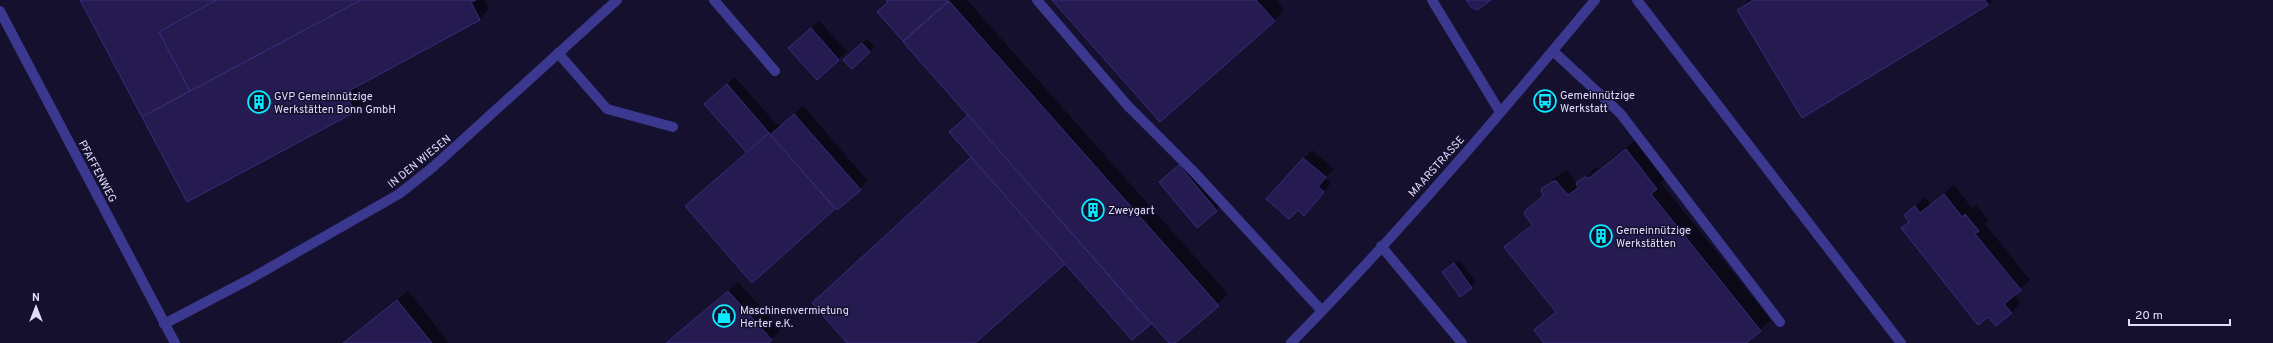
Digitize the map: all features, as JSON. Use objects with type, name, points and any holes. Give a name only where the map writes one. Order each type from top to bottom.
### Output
[{"type":"street","name":"IN DEN WIESEN","points":[[164,324],[250,279],[399,194],[433,167],[617,0]]},
{"type":"street","points":[[714,0],[775,71]]},
{"type":"street","points":[[1037,0],[1128,106],[1194,172],[1322,311]]},
{"type":"street","points":[[1432,0],[1500,112]]},
{"type":"street","name":"MAARSTRASSE","points":[[1291,343],[1381,246],[1500,112],[1595,0]]},
{"type":"street","points":[[1637,0],[1901,343]]},
{"type":"street","name":"PFAFFENWEG","points":[[0,11],[175,343]]},
{"type":"street","points":[[1552,51],[1620,113],[1780,322]]},
{"type":"street","points":[[558,54],[607,109],[673,127]]},
{"type":"street","points":[[1381,246],[1462,343]]},
{"type":"building","points":[[80,0],[216,0],[159,32],[190,91],[142,117]]},
{"type":"building","points":[[216,0],[361,0],[190,91],[159,32]]},
{"type":"building","name":"GVP Gemeinnützige Werkstätten Bonn GmbH","points":[[361,0],[476,0],[471,2],[480,20],[345,93],[355,112],[187,202],[142,117]]},
{"type":"building","points":[[886,0],[948,1],[903,41],[877,12],[888,2]]},
{"type":"building","points":[[1052,0],[1256,0],[1275,21],[1160,122]]},
{"type":"building","points":[[1466,0],[1491,0],[1477,10],[1471,7]]},
{"type":"building","points":[[1753,0],[1985,0],[1988,5],[1802,118],[1737,10]]},
{"type":"building","name":"Zweygart","points":[[949,1],[1219,306],[1175,343],[1169,343],[903,42]]},
{"type":"building","points":[[811,28],[839,60],[817,80],[788,48]]},
{"type":"building","points":[[862,43],[870,52],[852,69],[843,60]]},
{"type":"building","points":[[727,84],[769,133],[747,153],[704,104]]},
{"type":"building","points":[[794,114],[861,190],[837,210],[770,135]]},
{"type":"building","points":[[968,115],[1151,324],[1132,340],[949,132]]},
{"type":"building","points":[[769,133],[835,209],[752,283],[685,206]]},
{"type":"building","name":"Gemeinnützige Werkstätten","points":[[1626,149],[1657,189],[1651,194],[1761,331],[1746,343],[1544,343],[1534,330],[1556,312],[1504,247],[1532,225],[1524,214],[1525,211],[1543,196],[1541,189],[1553,181],[1556,181],[1568,195],[1578,188],[1576,183],[1585,177],[1589,178]]},
{"type":"building","points":[[971,157],[1065,264],[975,343],[847,343],[812,303]]},
{"type":"building","points":[[1303,158],[1326,177],[1318,187],[1324,192],[1304,216],[1298,210],[1289,219],[1266,199]]},
{"type":"building","points":[[1179,165],[1217,211],[1197,228],[1159,182]]},
{"type":"building","points":[[1944,194],[1962,217],[1965,214],[1979,231],[1975,234],[2021,290],[2004,304],[2012,313],[1996,326],[1988,317],[1978,325],[1901,228],[1909,222],[1904,215],[1915,206],[1920,213]]},
{"type":"building","points":[[1454,263],[1472,288],[1460,297],[1442,272]]},
{"type":"building","name":"Maschinenvermietung Herter e.K.","points":[[728,291],[772,340],[769,343],[666,343]]},
{"type":"building","points":[[397,300],[432,343],[343,343]]},
{"type":"place","name":"Gemeinnützige Werkstatt","points":[[1545,101]]},
{"type":"place","name":"GVP Gemeinnützige Werkstätten Bonn GmbH","points":[[259,102]]},
{"type":"place","name":"Zweygart","points":[[1093,210]]},
{"type":"place","name":"Gemeinnützige Werkstätten","points":[[1601,236]]},
{"type":"place","name":"Maschinenvermietung Herter e.K.","points":[[724,316]]}]
